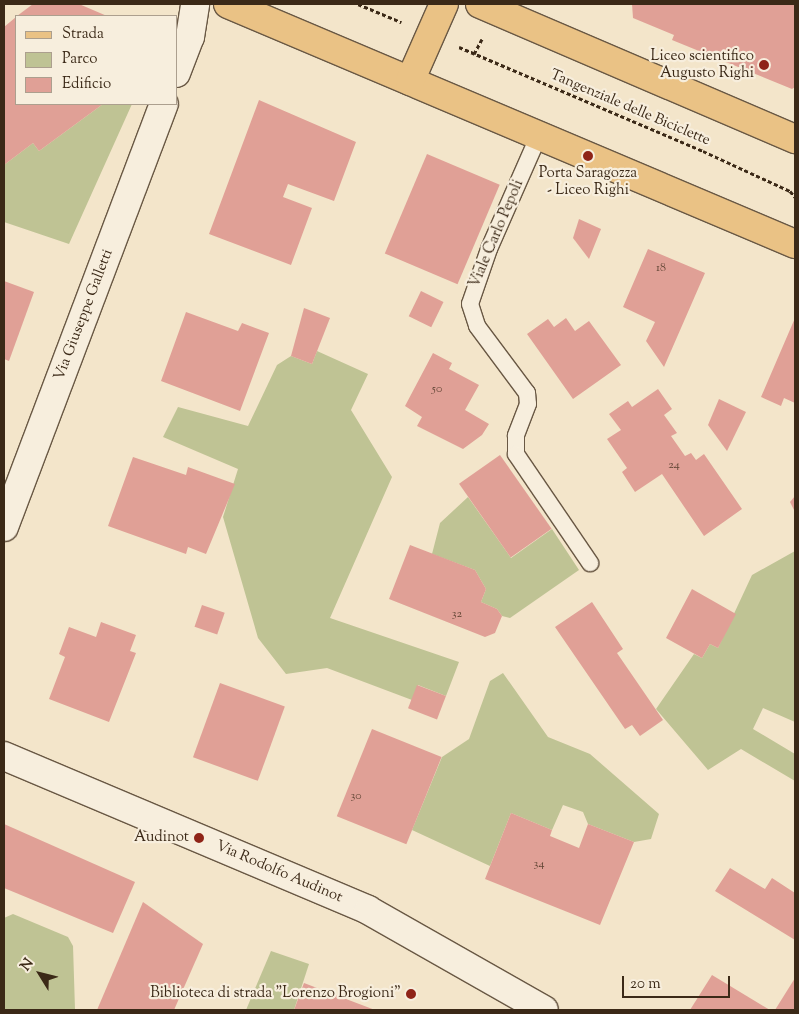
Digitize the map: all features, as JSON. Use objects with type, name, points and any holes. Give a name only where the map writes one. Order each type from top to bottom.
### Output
[{"type":"main road","points":[[228,4],[795,244]]},
{"type":"main road","points":[[410,81],[444,4]]},
{"type":"main road","points":[[480,4],[795,139]]},
{"type":"street","points":[[178,68],[190,37],[195,4]]},
{"type":"street","name":"Via Giuseppe Galletti","points":[[4,527],[164,105]]},
{"type":"street","name":"Via Rodolfo Audinot","points":[[4,756],[368,910],[544,1010]]},
{"type":"lane","name":"Viale Carlo Pepoli","points":[[539,135],[489,249],[470,304],[477,326],[527,393],[528,404],[516,436],[516,454],[590,563]]},
{"type":"path","points":[[358,4],[406,24]]},
{"type":"path","name":"Tangenziale delle Biciclette","points":[[454,44],[703,151],[790,191],[795,197]]},
{"type":"green space","points":[[102,105],[132,105],[69,244],[4,222],[4,165],[33,143],[39,151]]},
{"type":"green space","points":[[317,351],[368,374],[351,410],[392,477],[330,618],[459,662],[446,696],[418,685],[412,700],[327,668],[286,674],[258,638],[223,517],[238,469],[163,437],[178,407],[248,426],[277,365],[291,356],[312,364]]},
{"type":"green space","points":[[468,497],[511,558],[552,529],[579,570],[510,618],[502,616],[497,609],[481,602],[486,589],[475,570],[432,554],[440,523]]},
{"type":"green space","points":[[795,551],[795,722],[763,708],[753,729],[795,754],[795,781],[741,749],[708,770],[656,709],[694,654],[702,658],[710,644],[718,648],[752,575]]},
{"type":"green space","points":[[503,673],[548,737],[590,754],[659,814],[651,839],[634,842],[588,824],[583,812],[563,805],[552,830],[511,813],[490,866],[412,830],[442,757],[469,739],[490,681]]},
{"type":"green space","points":[[13,914],[68,937],[73,946],[75,1010],[4,1010],[4,918]]},
{"type":"green space","points":[[271,951],[309,964],[294,1010],[246,1010]]},
{"type":"building","points":[[33,4],[79,4],[105,15],[18,15]]},
{"type":"building","name":"Liceo scientifico Augusto Righi","points":[[632,4],[795,4],[795,87],[792,89],[672,40],[674,35],[633,18]]},
{"type":"building","points":[[15,18],[15,105],[102,105],[39,151],[33,143],[4,165],[4,27]]},
{"type":"building","points":[[259,100],[356,142],[334,201],[288,184],[283,197],[312,208],[291,265],[209,234]]},
{"type":"building","points":[[427,154],[500,185],[458,284],[385,253]]},
{"type":"building","points":[[579,219],[601,229],[589,259],[573,238]]},
{"type":"building","points":[[648,249],[705,273],[664,367],[646,341],[655,322],[623,307]]},
{"type":"building","points":[[4,281],[34,292],[9,361],[4,359]]},
{"type":"building","points":[[421,291],[443,302],[431,327],[409,316]]},
{"type":"building","points":[[304,308],[330,318],[312,364],[291,356]]},
{"type":"building","points":[[186,312],[238,331],[242,323],[269,333],[240,411],[161,381]]},
{"type":"building","points":[[566,318],[575,331],[589,321],[621,365],[573,399],[527,334],[548,319],[554,327]]},
{"type":"building","points":[[795,318],[795,403],[784,398],[781,406],[761,397]]},
{"type":"building","points":[[433,353],[452,363],[449,369],[479,385],[465,410],[489,424],[482,435],[463,449],[417,426],[422,417],[405,406]]},
{"type":"building","points":[[658,389],[672,409],[664,415],[677,433],[671,436],[685,456],[691,453],[696,460],[704,454],[742,509],[704,536],[662,474],[635,492],[622,472],[627,468],[607,439],[621,430],[609,414],[628,401],[632,407]]},
{"type":"building","points":[[719,399],[746,412],[727,451],[708,425]]},
{"type":"building","points":[[500,455],[552,529],[511,557],[459,484]]},
{"type":"building","points":[[133,457],[186,475],[188,467],[235,484],[206,554],[188,547],[186,554],[108,526]]},
{"type":"building","points":[[795,496],[795,512],[790,502]]},
{"type":"building","points":[[410,545],[475,570],[486,589],[481,602],[497,609],[502,616],[495,633],[485,637],[389,599]]},
{"type":"building","points":[[692,589],[736,614],[718,648],[710,644],[702,658],[666,638]]},
{"type":"building","points":[[592,602],[623,649],[617,653],[663,720],[640,736],[632,725],[625,729],[555,627]]},
{"type":"building","points":[[202,605],[225,613],[217,635],[195,627]]},
{"type":"building","points":[[101,622],[136,635],[130,651],[136,653],[109,722],[49,699],[65,657],[59,654],[69,627],[96,637]]},
{"type":"building","points":[[220,683],[285,707],[258,781],[193,757]]},
{"type":"building","points":[[417,685],[446,696],[437,719],[408,708]]},
{"type":"building","points":[[372,729],[442,757],[406,844],[337,816]]},
{"type":"building","points":[[511,813],[552,830],[550,836],[579,848],[588,824],[634,842],[600,925],[485,879]]},
{"type":"building","points":[[4,824],[135,882],[113,933],[4,888]]},
{"type":"building","points":[[730,868],[765,889],[772,878],[795,893],[795,940],[715,891]]},
{"type":"building","points":[[143,902],[203,944],[174,1010],[97,1010]]},
{"type":"building","points":[[712,975],[770,1010],[690,1010]]},
{"type":"building","points":[[795,978],[795,1010],[775,1010]]},
{"type":"building","points":[[304,983],[375,1010],[294,1010]]},
{"type":"place","name":"Liceo scientifico Augusto Righi","points":[[764,65]]},
{"type":"place","name":"Porta Saragozza - Liceo Righi","points":[[588,156]]},
{"type":"place","name":"Audinot","points":[[199,838]]},
{"type":"place","name":"Biblioteca di strada \"Lorenzo Brogioni\"","points":[[411,994]]}]
